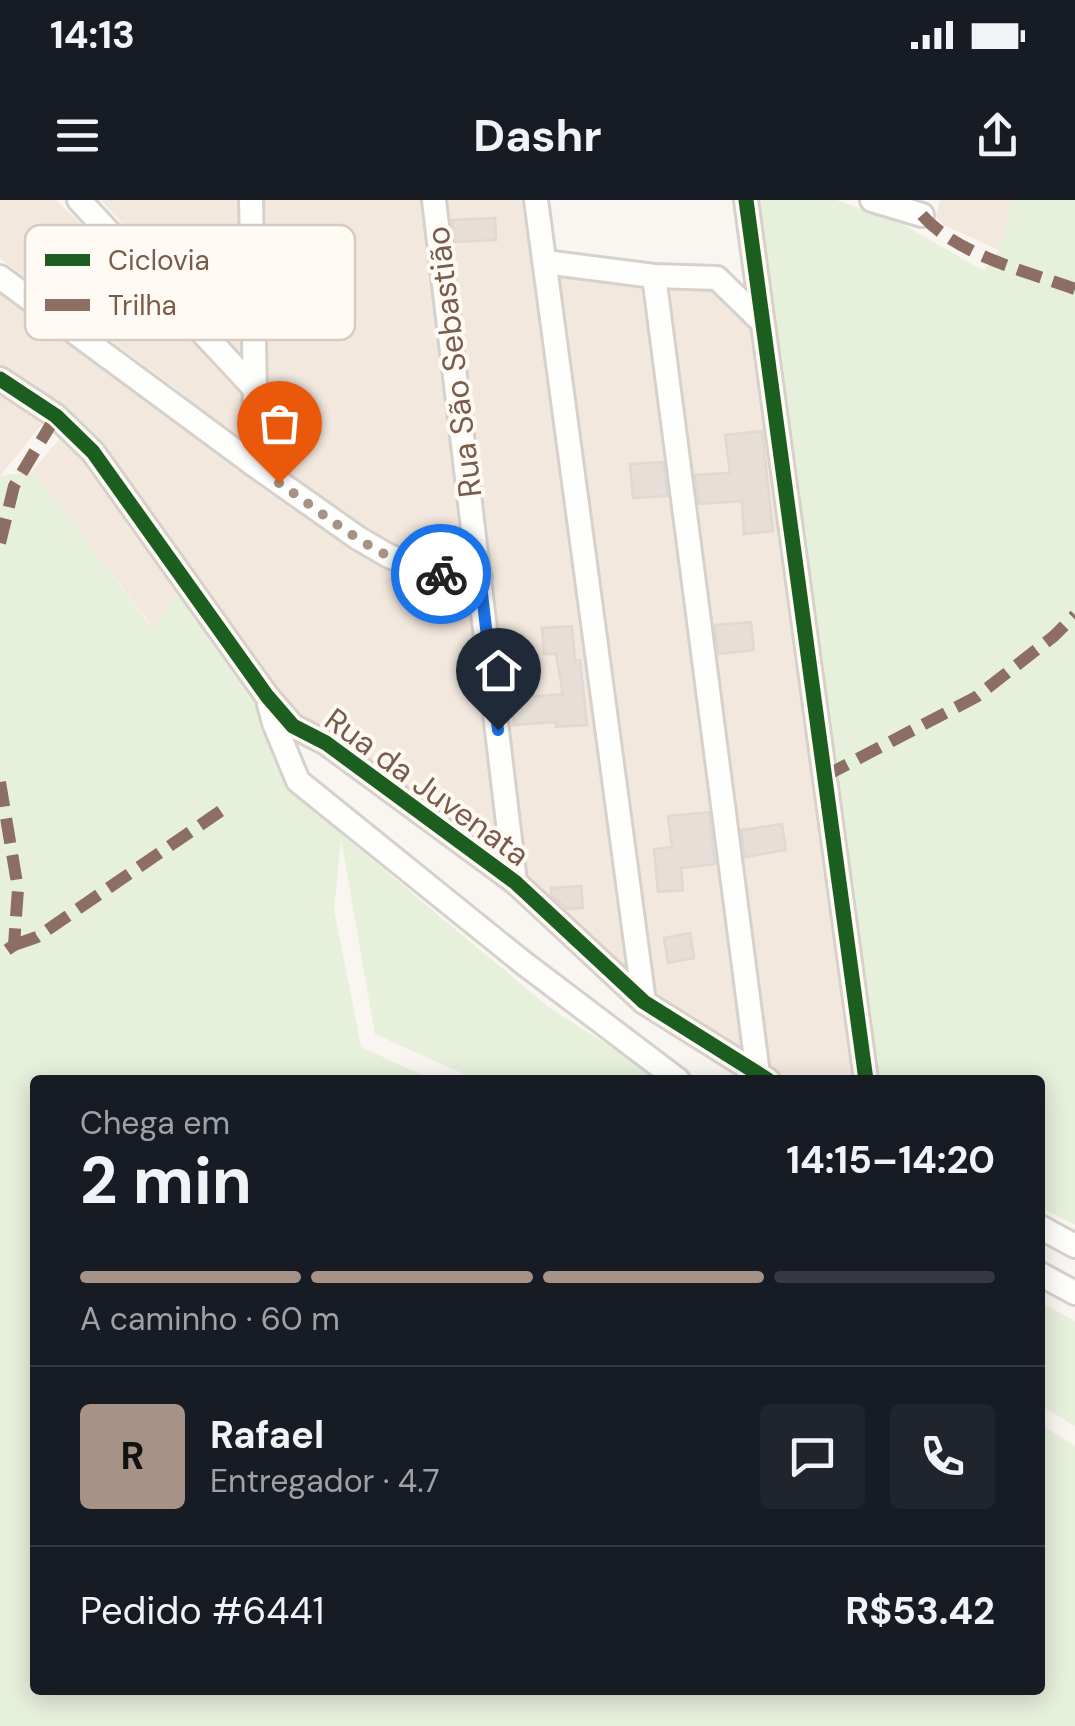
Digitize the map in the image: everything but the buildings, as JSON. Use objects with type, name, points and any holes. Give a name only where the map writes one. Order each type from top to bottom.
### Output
[{"type":"street","points":[[78,200],[101,225]]},
{"type":"street","points":[[251,200],[252,225]]},
{"type":"street","name":"Rua São Sebastião","points":[[434,200],[515,882]]},
{"type":"street","points":[[536,200],[644,1002]]},
{"type":"street","points":[[746,200],[865,1075]]},
{"type":"street","points":[[872,200],[923,205]]},
{"type":"street","points":[[545,262],[654,276],[716,278],[762,322]]},
{"type":"street","points":[[654,276],[763,1075]]},
{"type":"street","points":[[0,278],[25,296]]},
{"type":"street","points":[[84,340],[358,538],[424,572],[480,577]]},
{"type":"street","points":[[209,340],[255,389]]},
{"type":"street","points":[[253,464],[254,340]]},
{"type":"street","name":"Rua da Juvenata","points":[[0,379],[56,416],[93,452],[267,696],[293,726],[326,743],[515,882],[644,1002],[760,1075]]},
{"type":"street","points":[[267,696],[298,780],[521,961],[671,1075]]},
{"type":"street","points":[[1045,1230],[1075,1246]]},
{"type":"street","points":[[1045,1277],[1075,1294]]},
{"type":"shaded area","points":[[0,200],[56,200],[82,225],[25,225],[25,277],[0,259]]},
{"type":"shaded area","points":[[101,200],[240,200],[241,225],[123,225]]},
{"type":"shaded area","points":[[261,200],[423,200],[467,567],[415,557],[262,460],[262,340],[355,340],[355,225],[261,225]]},
{"type":"shaded area","points":[[443,200],[527,200],[635,972],[611,968],[524,881]]},
{"type":"shaded area","points":[[940,200],[1012,200],[999,250],[943,225],[936,216]]},
{"type":"shaded area","points":[[551,271],[645,284],[745,1061],[658,1006],[650,990]]},
{"type":"shaded area","points":[[663,285],[718,288],[754,327],[859,1075],[769,1075]]},
{"type":"shaded area","points":[[0,294],[25,312],[25,340],[64,340],[375,564],[411,584],[472,589],[505,843],[492,847],[332,737],[297,718],[105,452],[68,410],[0,366]]},
{"type":"shaded area","points":[[110,340],[192,340],[248,399],[243,444]]},
{"type":"shaded area","points":[[223,340],[244,340],[245,367]]},
{"type":"shaded area","points":[[0,393],[43,423],[0,476]]},
{"type":"shaded area","points":[[63,435],[180,587],[156,631],[32,471]]},
{"type":"green space","points":[[759,200],[836,200],[897,221],[984,271],[999,250],[1012,200],[1075,200],[1075,1225],[1045,1210],[1045,1075],[875,1075],[790,467]]},
{"type":"green space","points":[[32,471],[155,631],[180,587],[258,704],[294,786],[341,834],[551,1009],[655,1075],[466,1075],[375,1034],[341,839],[334,910],[361,1047],[422,1075],[30,1075],[30,1695],[1045,1695],[1045,1427],[1075,1446],[1075,1726],[0,1726],[0,476]]},
{"type":"green space","points":[[1045,1305],[1075,1321],[1075,1426],[1045,1408]]},
{"type":"marked path","points":[[922,215],[973,251],[1075,289]]},
{"type":"marked path","points":[[0,543],[14,486],[56,416]]},
{"type":"marked path","points":[[825,776],[976,697],[1075,615]]},
{"type":"marked path","points":[[0,782],[18,889],[14,945],[0,955]]},
{"type":"marked path","points":[[14,945],[37,937],[228,806]]},
{"type":"cycle path","points":[[746,200],[865,1075]]},
{"type":"cycle path","points":[[0,379],[56,416],[93,452],[267,696],[293,726],[326,743],[515,882],[644,1002],[760,1075]]},
{"type":"way so far","points":[[279,483],[387,555],[424,572],[441,574]]},
{"type":"route","points":[[441,574],[480,577],[498,730]]}]
